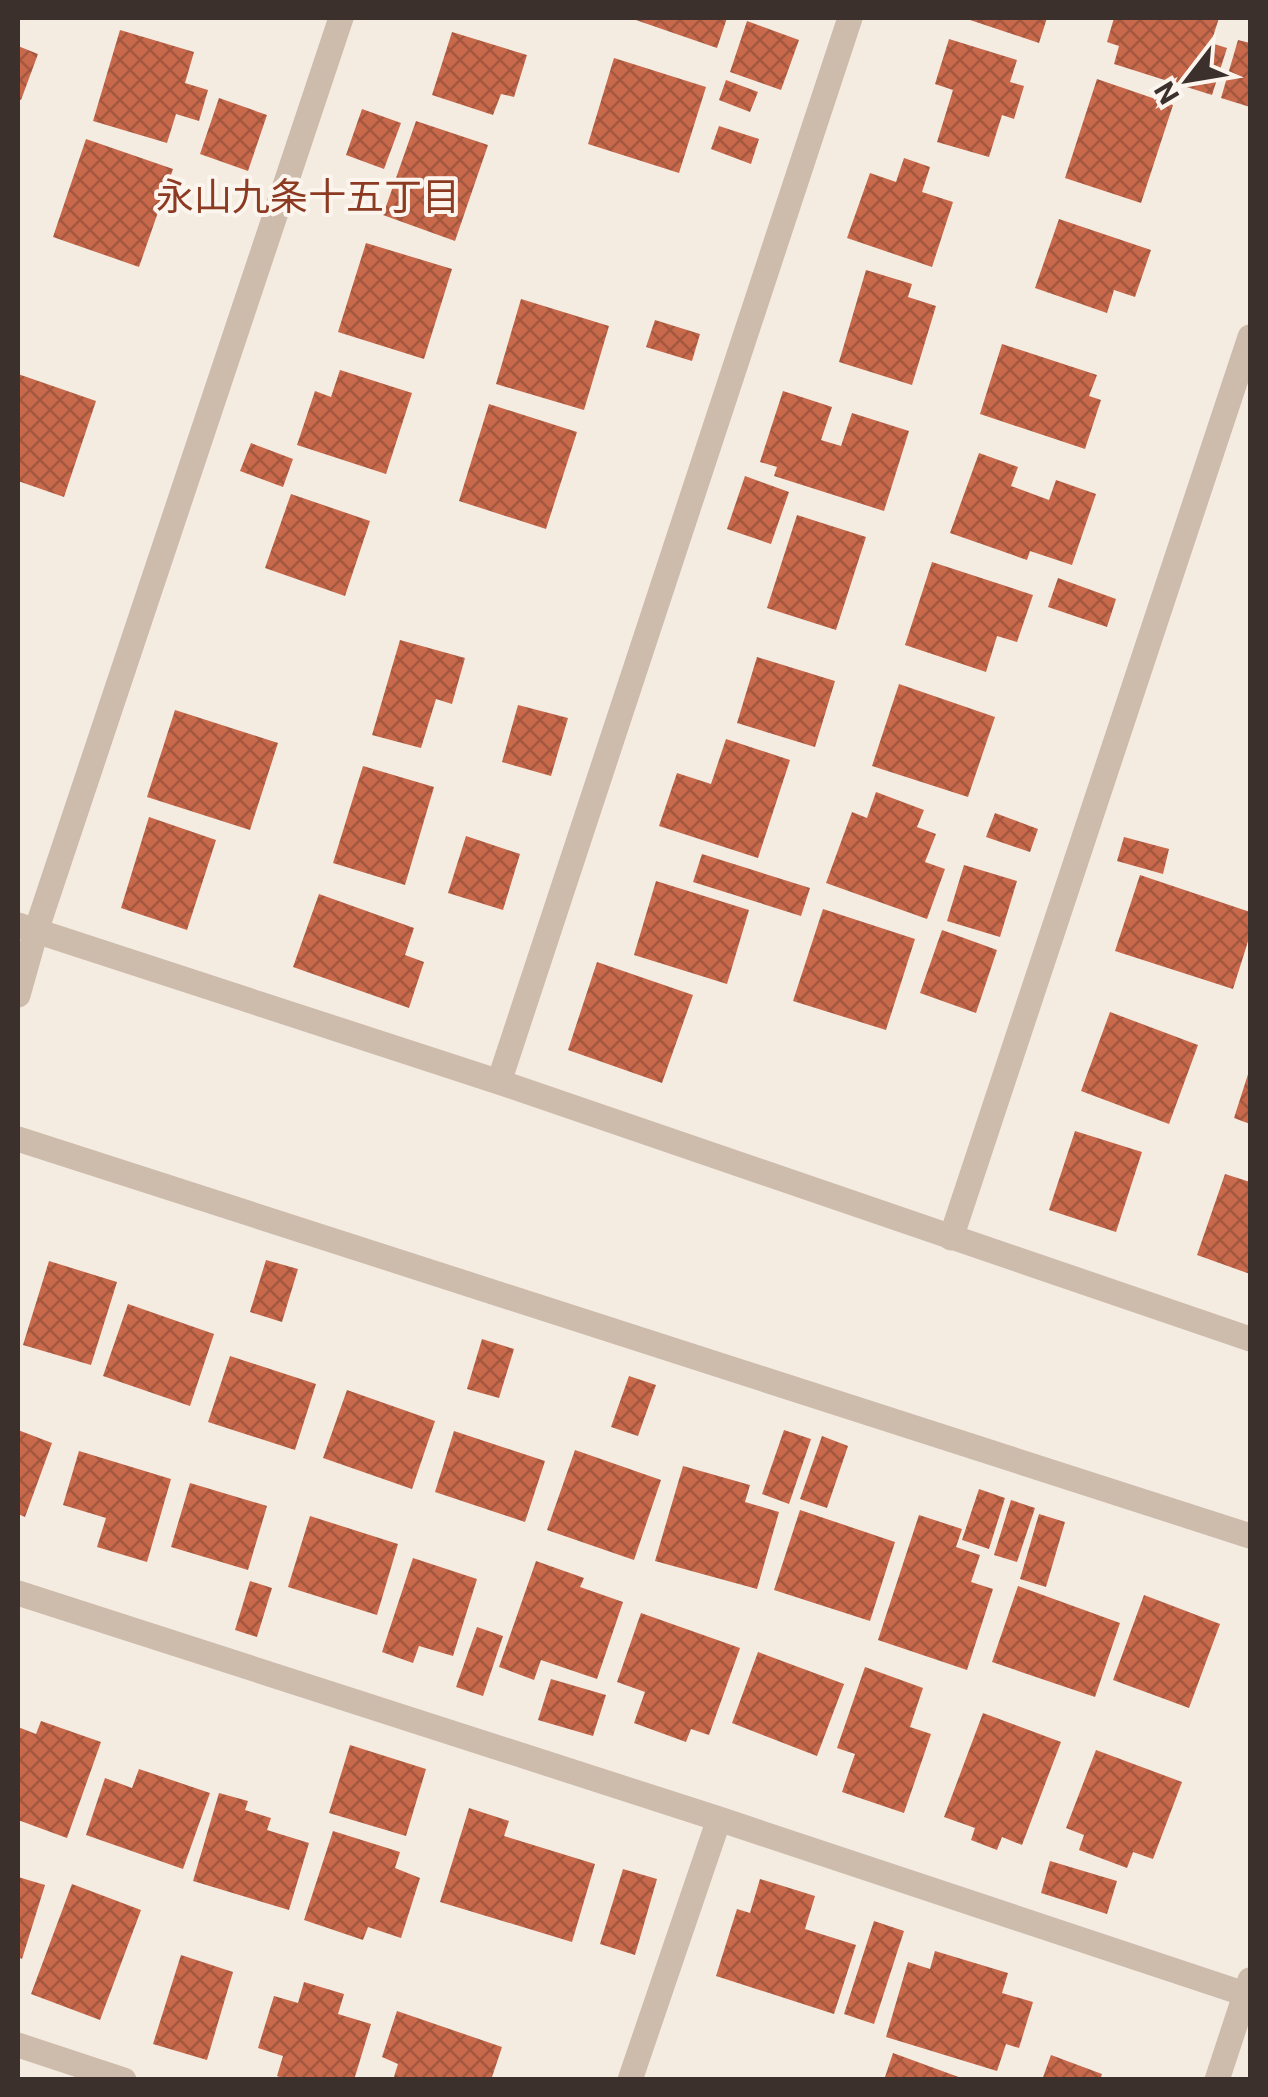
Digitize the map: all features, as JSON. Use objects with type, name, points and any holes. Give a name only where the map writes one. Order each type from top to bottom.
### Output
[{"type":"street","points":[[18,995],[27,928],[341,18]]},
{"type":"street","points":[[499,1082],[850,18]]},
{"type":"street","points":[[951,1238],[1250,337]]},
{"type":"street","points":[[27,928],[499,1082],[1250,1339]]},
{"type":"street","points":[[18,1139],[1250,1536]]},
{"type":"street","points":[[18,1593],[1248,1986],[1217,2080]]},
{"type":"street","points":[[630,2080],[718,1819]]},
{"type":"street","points":[[18,2045],[124,2080]]},
{"type":"building","points":[[630,18],[727,18],[717,48]]},
{"type":"building","points":[[964,18],[1047,18],[1039,43]]},
{"type":"building","points":[[1114,18],[1219,18],[1211,43],[1227,48],[1212,95],[1114,64],[1119,46],[1107,42]]},
{"type":"building","points":[[747,21],[799,40],[781,90],[730,72]]},
{"type":"building","points":[[120,30],[194,52],[185,83],[208,90],[199,121],[176,114],[167,143],[93,121]]},
{"type":"building","points":[[452,32],[527,55],[514,97],[501,94],[493,115],[432,95]]},
{"type":"building","points":[[949,39],[1017,60],[1010,82],[1024,86],[1014,119],[1002,115],[989,157],[937,142],[953,90],[935,84]]},
{"type":"building","points":[[1238,40],[1250,43],[1250,107],[1221,98]]},
{"type":"building","points":[[18,46],[38,54],[21,100],[18,99]]},
{"type":"building","points":[[614,58],[706,87],[679,173],[588,144]]},
{"type":"building","points":[[1097,79],[1173,105],[1141,203],[1065,178]]},
{"type":"building","points":[[726,80],[758,92],[750,112],[719,100]]},
{"type":"building","points":[[219,98],[267,115],[248,171],[200,154]]},
{"type":"building","points":[[362,109],[401,123],[384,169],[346,155]]},
{"type":"building","points":[[416,121],[488,145],[455,241],[383,215]]},
{"type":"building","points":[[719,126],[759,139],[751,164],[711,149]]},
{"type":"building","points":[[86,139],[173,169],[139,267],[53,237]]},
{"type":"building","points":[[904,158],[930,167],[922,192],[953,202],[932,267],[847,238],[870,173],[896,182]]},
{"type":"building","points":[[1059,219],[1151,250],[1135,297],[1114,290],[1107,313],[1035,288]]},
{"type":"building","points":[[366,243],[452,269],[424,359],[338,332]]},
{"type":"building","points":[[866,270],[912,284],[908,297],[936,306],[912,385],[839,362]]},
{"type":"building","points":[[521,299],[609,326],[584,410],[496,384]]},
{"type":"building","points":[[655,320],[700,334],[692,361],[646,347]]},
{"type":"building","points":[[1002,344],[1097,375],[1089,396],[1101,400],[1085,449],[980,414]]},
{"type":"building","points":[[340,370],[412,393],[386,474],[297,445],[315,391],[331,397]]},
{"type":"building","points":[[18,374],[96,401],[64,497],[18,481]]},
{"type":"building","points":[[783,391],[832,407],[821,440],[841,446],[852,413],[909,431],[884,511],[774,476],[777,467],[760,462]]},
{"type":"building","points":[[489,404],[577,432],[546,529],[459,501]]},
{"type":"building","points":[[251,443],[293,459],[283,487],[240,471]]},
{"type":"building","points":[[979,453],[1018,467],[1011,486],[1049,500],[1056,480],[1096,494],[1072,565],[1030,551],[1027,560],[950,533]]},
{"type":"building","points":[[745,476],[789,492],[771,544],[727,529]]},
{"type":"building","points":[[291,494],[370,521],[345,596],[265,568]]},
{"type":"building","points":[[797,515],[866,537],[836,630],[767,608]]},
{"type":"building","points":[[932,562],[1033,595],[1017,642],[997,636],[986,672],[905,645]]},
{"type":"building","points":[[1058,578],[1116,599],[1107,627],[1048,607]]},
{"type":"building","points":[[400,640],[465,658],[452,704],[436,699],[421,748],[372,735]]},
{"type":"building","points":[[757,657],[835,681],[815,747],[737,723]]},
{"type":"building","points":[[899,684],[995,717],[968,797],[872,766]]},
{"type":"building","points":[[518,705],[568,718],[551,776],[502,762]]},
{"type":"building","points":[[175,710],[278,743],[250,830],[147,797]]},
{"type":"building","points":[[726,739],[790,760],[758,858],[659,826],[677,773],[711,784]]},
{"type":"building","points":[[363,766],[434,787],[405,885],[333,863]]},
{"type":"building","points":[[876,792],[924,810],[917,827],[936,834],[925,862],[945,869],[927,919],[826,883],[852,812],[867,818]]},
{"type":"building","points":[[995,813],[1038,829],[1030,852],[986,837]]},
{"type":"building","points":[[149,817],[216,840],[187,930],[121,908]]},
{"type":"building","points":[[466,836],[520,854],[503,910],[448,893]]},
{"type":"building","points":[[1124,837],[1169,849],[1163,874],[1117,861]]},
{"type":"building","points":[[702,854],[810,888],[801,916],[693,882]]},
{"type":"building","points":[[964,865],[1017,881],[1000,937],[947,921]]},
{"type":"building","points":[[1140,875],[1250,912],[1250,935],[1233,989],[1115,951]]},
{"type":"building","points":[[656,881],[749,910],[727,984],[634,955]]},
{"type":"building","points":[[319,894],[414,928],[405,955],[424,962],[409,1008],[293,967]]},
{"type":"building","points":[[823,909],[915,939],[886,1030],[793,1001]]},
{"type":"building","points":[[942,930],[997,950],[976,1013],[920,993]]},
{"type":"building","points":[[597,962],[693,995],[662,1083],[568,1050]]},
{"type":"building","points":[[1110,1012],[1198,1045],[1169,1124],[1081,1091]]},
{"type":"building","points":[[1250,1068],[1250,1124],[1234,1118]]},
{"type":"building","points":[[1075,1131],[1142,1152],[1116,1232],[1049,1210]]},
{"type":"building","points":[[1225,1174],[1250,1182],[1250,1274],[1197,1255]]},
{"type":"building","points":[[266,1260],[298,1269],[282,1322],[250,1312]]},
{"type":"building","points":[[49,1261],[117,1282],[91,1365],[23,1345]]},
{"type":"building","points":[[128,1304],[214,1334],[190,1406],[103,1376]]},
{"type":"building","points":[[482,1339],[514,1349],[499,1398],[467,1389]]},
{"type":"building","points":[[230,1356],[316,1384],[295,1450],[208,1422]]},
{"type":"building","points":[[629,1376],[656,1385],[638,1436],[611,1427]]},
{"type":"building","points":[[347,1390],[435,1421],[412,1489],[323,1458]]},
{"type":"building","points":[[18,1430],[52,1443],[25,1517],[18,1514]]},
{"type":"building","points":[[784,1430],[811,1439],[789,1504],[762,1494]]},
{"type":"building","points":[[454,1431],[545,1461],[525,1522],[435,1492]]},
{"type":"building","points":[[822,1436],[848,1446],[827,1508],[800,1499]]},
{"type":"building","points":[[575,1450],[661,1480],[634,1560],[547,1530]]},
{"type":"building","points":[[79,1451],[171,1479],[147,1562],[97,1547],[106,1518],[63,1505]]},
{"type":"building","points":[[683,1466],[750,1485],[745,1502],[779,1512],[757,1589],[655,1561]]},
{"type":"building","points":[[190,1483],[267,1506],[248,1570],[171,1547]]},
{"type":"building","points":[[979,1489],[1005,1498],[989,1549],[962,1540]]},
{"type":"building","points":[[1011,1500],[1035,1508],[1017,1562],[994,1555]]},
{"type":"building","points":[[800,1510],[895,1542],[870,1621],[774,1590]]},
{"type":"building","points":[[1039,1514],[1065,1522],[1046,1587],[1020,1579]]},
{"type":"building","points":[[919,1515],[962,1529],[956,1547],[980,1555],[971,1582],[993,1589],[967,1670],[878,1640]]},
{"type":"building","points":[[310,1516],[398,1544],[377,1615],[288,1587]]},
{"type":"building","points":[[413,1558],[477,1579],[453,1656],[419,1646],[413,1663],[382,1652]]},
{"type":"building","points":[[536,1561],[584,1578],[580,1587],[623,1602],[597,1679],[541,1660],[534,1680],[499,1667]]},
{"type":"building","points":[[250,1581],[272,1588],[257,1637],[235,1630]]},
{"type":"building","points":[[1018,1586],[1120,1623],[1095,1697],[992,1662]]},
{"type":"building","points":[[1144,1595],[1220,1624],[1189,1708],[1113,1680]]},
{"type":"building","points":[[641,1613],[740,1648],[709,1735],[691,1729],[686,1742],[634,1723],[645,1692],[617,1682]]},
{"type":"building","points":[[477,1627],[503,1636],[483,1696],[456,1687]]},
{"type":"building","points":[[758,1652],[844,1684],[817,1756],[732,1723]]},
{"type":"building","points":[[865,1667],[923,1688],[910,1727],[931,1734],[904,1813],[842,1792],[855,1754],[837,1748]]},
{"type":"building","points":[[551,1679],[606,1695],[593,1736],[538,1720]]},
{"type":"building","points":[[983,1713],[1061,1742],[1022,1845],[1002,1837],[997,1850],[971,1840],[975,1828],[944,1817]]},
{"type":"building","points":[[41,1721],[101,1742],[67,1838],[18,1820],[18,1727],[36,1734]]},
{"type":"building","points":[[350,1745],[426,1769],[406,1836],[329,1813]]},
{"type":"building","points":[[1096,1750],[1182,1782],[1153,1859],[1133,1852],[1127,1868],[1079,1850],[1084,1835],[1066,1828]]},
{"type":"building","points":[[139,1769],[210,1793],[183,1869],[86,1835],[105,1778],[132,1788]]},
{"type":"building","points":[[219,1793],[248,1801],[245,1810],[271,1818],[267,1830],[309,1843],[289,1910],[193,1881]]},
{"type":"building","points":[[469,1808],[509,1821],[504,1836],[595,1864],[572,1942],[440,1902]]},
{"type":"building","points":[[333,1831],[400,1852],[395,1868],[420,1878],[401,1938],[368,1927],[363,1940],[304,1920]]},
{"type":"building","points":[[1050,1861],[1117,1881],[1107,1914],[1041,1893]]},
{"type":"building","points":[[623,1869],[657,1879],[635,1955],[600,1944]]},
{"type":"building","points":[[18,1877],[45,1885],[22,1959],[18,1957]]},
{"type":"building","points":[[760,1879],[815,1896],[805,1929],[856,1945],[834,2014],[716,1976],[737,1909],[750,1913]]},
{"type":"building","points":[[72,1884],[141,1910],[100,2020],[31,1994]]},
{"type":"building","points":[[874,1921],[904,1931],[874,2024],[844,2014]]},
{"type":"building","points":[[935,1951],[1008,1973],[1002,1993],[1033,2002],[1019,2048],[1006,2044],[997,2071],[886,2037],[908,1962],[930,1969]]},
{"type":"building","points":[[181,1955],[233,1972],[207,2060],[153,2044]]},
{"type":"building","points":[[304,1982],[344,1994],[338,2014],[371,2024],[354,2080],[288,2080],[277,2076],[283,2056],[258,2048],[274,1996],[298,2003]]},
{"type":"building","points":[[397,2011],[502,2047],[491,2080],[393,2080],[398,2064],[382,2057]]},
{"type":"building","points":[[893,2053],[964,2079],[964,2080],[884,2080]]},
{"type":"building","points":[[1051,2055],[1102,2074],[1100,2080],[1042,2080]]},
{"type":"district","name":"永山九条十五丁目","points":[[308,197]]}]
